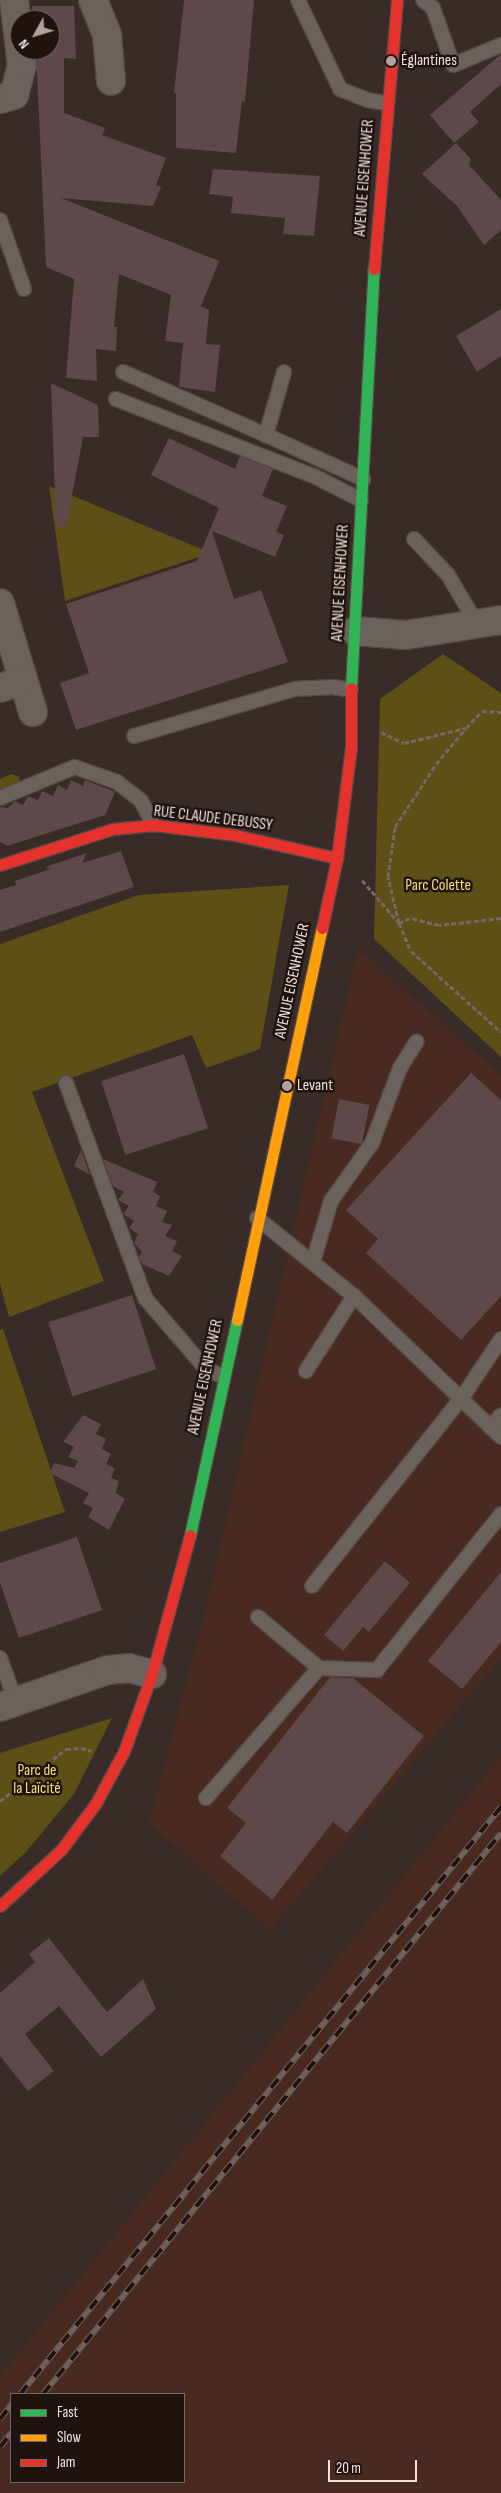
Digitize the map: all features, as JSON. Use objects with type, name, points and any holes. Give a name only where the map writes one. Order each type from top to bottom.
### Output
[{"type":"street","points":[[93,0],[107,35],[111,81]]},
{"type":"street","name":"AVENUE EISENHOWER","points":[[0,1906],[62,1850],[96,1803],[124,1751],[152,1674],[189,1539],[222,1376],[337,858],[351,747],[351,690],[372,298],[397,0]]},
{"type":"street","points":[[0,99],[14,95],[22,65],[21,60]]},
{"type":"street","points":[[0,603],[11,685],[33,712]]},
{"type":"street","points":[[355,631],[406,635],[489,622]]},
{"type":"street","name":"RUE CLAUDE DEBUSSY","points":[[0,865],[112,829],[154,825],[235,835],[337,858]]},
{"type":"street","points":[[8,1705],[108,1670],[129,1668],[152,1674]]},
{"type":"lane","points":[[298,0],[340,89],[367,100],[387,103]]},
{"type":"lane","points":[[423,0],[433,8],[453,65],[501,45]]},
{"type":"lane","points":[[0,220],[24,289]]},
{"type":"lane","points":[[123,372],[266,434],[363,479]]},
{"type":"lane","points":[[266,434],[284,372]]},
{"type":"lane","points":[[116,399],[314,476],[361,500]]},
{"type":"lane","points":[[414,539],[489,622]]},
{"type":"lane","points":[[134,736],[295,689],[333,687],[351,690]]},
{"type":"lane","points":[[0,798],[75,767],[117,782],[141,801],[154,825]]},
{"type":"lane","points":[[313,1262],[331,1201],[372,1143],[400,1068],[416,1042]]},
{"type":"lane","points":[[66,1083],[144,1298],[207,1370],[222,1376]]},
{"type":"lane","points":[[257,1218],[354,1296],[496,1433],[501,1415]]},
{"type":"lane","points":[[306,1371],[354,1296]]},
{"type":"lane","points":[[312,1586],[461,1399],[501,1340]]},
{"type":"lane","points":[[258,1617],[319,1668],[377,1670],[501,1514]]},
{"type":"lane","points":[[0,1658],[8,1705]]},
{"type":"lane","points":[[206,1798],[319,1668]]},
{"type":"path","points":[[501,712],[482,711],[436,764],[395,827],[388,877],[399,923],[411,950],[501,1032]]},
{"type":"path","points":[[351,719],[404,743],[466,728]]},
{"type":"path","points":[[337,858],[353,869],[399,923]]},
{"type":"path","points":[[399,923],[410,918],[439,925],[501,918]]},
{"type":"path","points":[[0,1801],[66,1750],[82,1748],[100,1753]]},
{"type":"shaded area","points":[[358,949],[501,1075],[501,1658],[270,1930],[149,1823],[205,1612]]},
{"type":"shaded area","points":[[501,1756],[501,2493],[0,2493],[0,2377]]},
{"type":"green space","points":[[49,486],[211,553],[65,601]]},
{"type":"green space","name":"Parc Colette","points":[[443,654],[501,693],[501,1057],[374,939],[380,699]]},
{"type":"green space","points":[[11,774],[20,777],[18,782],[0,791],[0,779]]},
{"type":"green space","points":[[289,885],[260,1049],[206,1068],[192,1035],[32,1092],[104,1281],[9,1317],[0,1284],[0,944],[139,895]]},
{"type":"green space","points":[[3,1329],[65,1512],[0,1532],[0,1330]]},
{"type":"green space","name":"Parc de la Laïcité","points":[[112,1718],[74,1794],[26,1852],[0,1876],[0,1753]]},
{"type":"building","points":[[184,0],[254,0],[245,102],[242,101],[236,153],[176,148],[176,93],[174,93]]},
{"type":"building","points":[[32,6],[74,6],[76,59],[64,58],[64,113],[105,128],[102,135],[166,158],[156,185],[161,187],[153,206],[61,198],[219,261],[201,306],[209,310],[206,344],[220,345],[215,392],[179,387],[183,343],[165,341],[171,295],[119,274],[114,327],[117,327],[116,351],[96,349],[97,381],[66,378],[74,279],[46,267],[36,60],[60,60],[60,10],[32,10]]},
{"type":"building","points":[[501,54],[501,84],[470,112],[479,122],[454,143],[430,115]]},
{"type":"building","points":[[456,143],[471,159],[469,165],[501,200],[501,230],[484,245],[457,206],[422,174]]},
{"type":"building","points":[[213,169],[320,176],[314,236],[283,234],[285,218],[231,213],[233,197],[209,194]]},
{"type":"building","points":[[501,309],[501,356],[477,372],[456,336]]},
{"type":"building","points":[[51,383],[98,405],[99,437],[83,437],[66,527],[56,526]]},
{"type":"building","points":[[169,438],[235,469],[240,456],[273,469],[262,496],[287,506],[276,532],[284,535],[275,557],[212,531],[234,599],[261,590],[288,662],[76,730],[60,683],[89,673],[66,604],[197,561],[219,508],[151,475]]},
{"type":"building","points":[[71,780],[83,786],[85,780],[115,792],[105,815],[7,846],[0,842],[0,807],[8,808],[15,801],[23,805],[28,796],[38,800],[42,791],[53,796],[58,785],[67,790]]},
{"type":"building","points":[[121,851],[134,887],[0,932],[0,890],[16,885],[15,881],[50,869],[45,867],[87,853],[82,863]]},
{"type":"building","points":[[184,1054],[208,1128],[125,1155],[101,1081]]},
{"type":"building","points":[[471,1073],[501,1100],[501,1296],[461,1340],[366,1253],[378,1239],[346,1210]]},
{"type":"building","points":[[339,1099],[369,1105],[362,1144],[331,1138]]},
{"type":"building","points":[[81,1150],[90,1175],[74,1166]]},
{"type":"building","points":[[103,1159],[157,1182],[153,1192],[160,1196],[156,1206],[167,1211],[162,1222],[172,1225],[165,1236],[177,1241],[172,1251],[182,1256],[169,1276],[142,1264],[139,1257],[142,1252],[134,1243],[138,1234],[129,1228],[134,1221],[123,1214],[129,1206],[118,1200],[124,1192],[113,1186]]},
{"type":"building","points":[[132,1295],[156,1369],[72,1396],[48,1322]]},
{"type":"building","points":[[83,1415],[101,1424],[96,1434],[106,1439],[102,1449],[111,1454],[106,1464],[115,1468],[111,1478],[119,1481],[116,1493],[125,1499],[109,1530],[88,1517],[93,1508],[83,1503],[89,1493],[50,1473],[54,1463],[74,1468],[78,1461],[68,1457],[74,1447],[63,1442]]},
{"type":"building","points":[[77,1537],[102,1610],[19,1638],[0,1583],[0,1563]]},
{"type":"building","points":[[385,1561],[410,1583],[369,1632],[363,1627],[343,1651],[324,1635]]},
{"type":"building","points":[[501,1572],[501,1642],[462,1689],[428,1661]]},
{"type":"building","points":[[330,1677],[353,1678],[424,1736],[347,1833],[333,1822],[272,1900],[220,1856],[246,1823],[227,1808]]},
{"type":"building","points":[[49,1938],[107,2012],[143,1979],[156,2009],[101,2057],[59,2006],[25,2034],[54,2071],[28,2091],[0,2056],[0,1993],[35,1962],[29,1954]]},
{"type":"railway","points":[[21,2393],[501,1807]]},
{"type":"railway","points":[[44,2393],[501,1833]]},
{"type":"railway","points":[[0,2419],[10,2406]]},
{"type":"railway","points":[[0,2447],[10,2434]]},
{"type":"traffic: fast","points":[[351,688],[374,269]]},
{"type":"traffic: fast","points":[[190,1535],[237,1320]]},
{"type":"traffic: slow","points":[[237,1320],[322,928]]},
{"type":"traffic: jam","points":[[374,269],[397,0]]},
{"type":"traffic: jam","points":[[322,928],[337,858],[351,747],[351,688]]},
{"type":"traffic: jam","points":[[0,865],[112,829],[154,825],[235,835],[337,858]]},
{"type":"traffic: jam","points":[[0,1906],[61,1850],[96,1803],[124,1751],[152,1674],[190,1535]]},
{"type":"place","name":"Églantines","points":[[391,61]]},
{"type":"place","name":"Levant","points":[[287,1086]]}]
